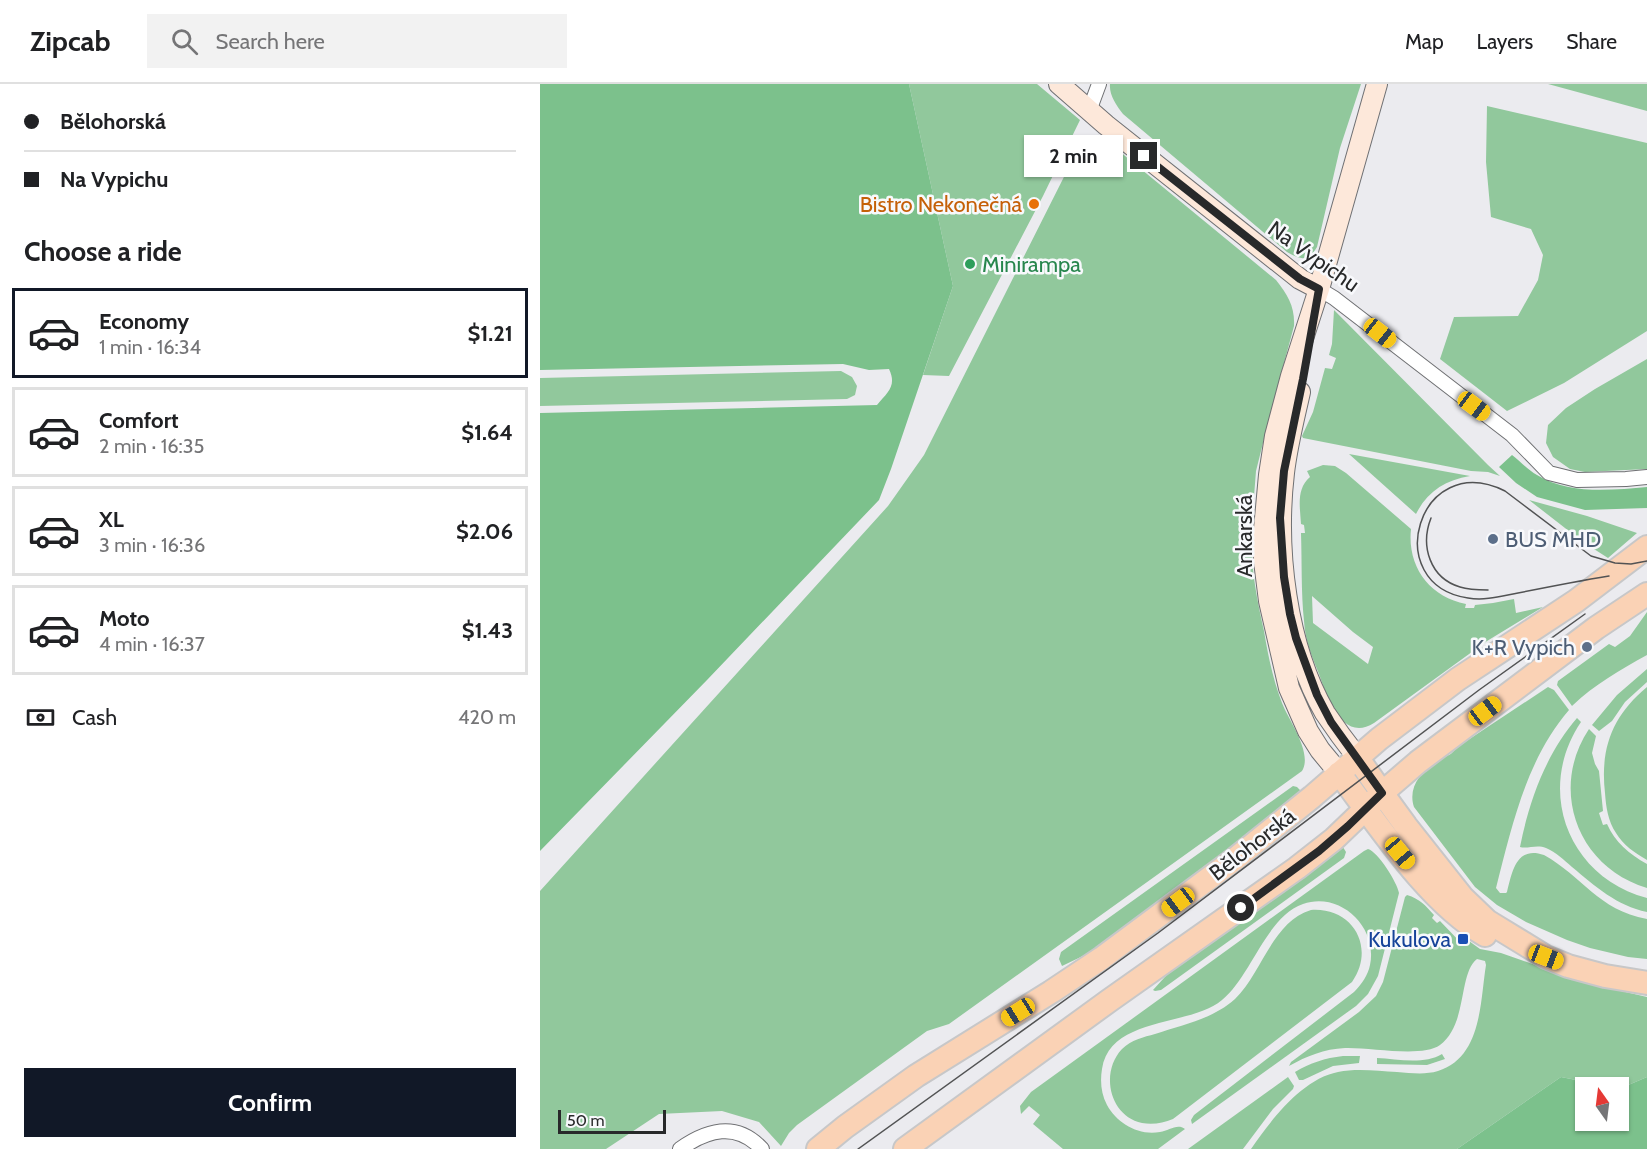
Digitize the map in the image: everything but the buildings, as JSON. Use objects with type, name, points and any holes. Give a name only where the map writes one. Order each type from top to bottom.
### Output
[{"type":"main road","name":"Bělohorská","points":[[818,1149],[916,1076],[1052,992],[1102,958],[1234,859],[1379,739],[1458,679],[1576,601],[1647,547]]},
{"type":"main road","name":"Bělohorská","points":[[905,1149],[1297,868],[1334,839],[1418,762],[1596,628],[1647,594]]},
{"type":"main road","points":[[1358,757],[1374,801]]},
{"type":"main road","points":[[1339,773],[1374,801],[1476,912],[1501,931],[1546,957],[1568,966],[1605,976],[1647,983]]},
{"type":"street","name":"Na Vypichu","points":[[1059,84],[1089,111],[1300,279],[1334,298],[1512,435],[1550,473],[1577,480],[1647,477]]},
{"type":"street","points":[[1089,111],[1099,84]]},
{"type":"street","name":"Ankarská","points":[[1339,773],[1308,731],[1288,688],[1269,601],[1263,540],[1274,441],[1377,84]]},
{"type":"street","name":"Ankarská","points":[[1319,289],[1284,471],[1280,518],[1282,564],[1290,614],[1308,674],[1324,711],[1358,757]]},
{"type":"street","points":[[680,1149],[703,1135],[725,1131],[743,1135],[762,1149]]},
{"type":"green space","points":[[540,84],[909,84],[953,286],[879,500],[540,851],[540,413],[877,405],[890,388],[892,380],[889,369],[869,370],[843,364],[540,370]]},
{"type":"green space","points":[[909,84],[1037,84],[1080,120],[949,376],[923,375],[953,286]]},
{"type":"green space","points":[[1110,84],[1361,84],[1340,148],[1314,252],[1304,258],[1287,252],[1123,114],[1112,96]]},
{"type":"green space","points":[[1548,84],[1647,84],[1647,111]]},
{"type":"green space","points":[[1487,106],[1647,143],[1647,331],[1564,383],[1507,411],[1440,359],[1454,317],[1518,316],[1538,280],[1543,255],[1531,229],[1491,217],[1486,162]]},
{"type":"green space","points":[[1102,137],[1276,280],[1292,307],[1294,326],[1256,471],[1253,509],[1247,509],[1246,521],[1252,522],[1251,550],[1254,577],[1269,658],[1282,703],[1302,746],[1305,764],[1302,771],[949,1024],[927,1031],[797,1125],[781,1146],[759,1122],[722,1111],[659,1114],[606,1149],[540,1149],[540,891],[888,506],[924,455],[1076,153],[1088,142]]},
{"type":"green space","points":[[1334,310],[1500,476],[1303,438],[1325,368],[1332,369],[1336,358],[1329,355]]},
{"type":"green space","points":[[1647,359],[1647,469],[1585,472],[1570,469],[1553,457],[1546,443],[1548,425],[1566,408]]},
{"type":"green space","points":[[841,371],[852,377],[857,386],[855,395],[847,399],[540,406],[540,378]]},
{"type":"green space","points":[[1349,454],[1470,476],[1438,488],[1420,506],[1416,514]]},
{"type":"green space","points":[[1512,455],[1530,471],[1563,486],[1591,490],[1647,487],[1647,508],[1585,510],[1537,497],[1516,483],[1499,467]]},
{"type":"green space","points":[[1323,465],[1335,466],[1411,529],[1411,543],[1417,567],[1423,578],[1441,595],[1466,604],[1465,608],[1514,599],[1516,613],[1543,607],[1487,641],[1374,723],[1363,728],[1353,727],[1338,715],[1331,705],[1309,648],[1305,628],[1301,533],[1305,533],[1304,525],[1301,524],[1300,505],[1303,487],[1310,477],[1307,471]],"holes":[[[1312,596],[1373,647],[1368,664],[1313,623]]]},
{"type":"green space","points":[[1529,500],[1637,533],[1608,558],[1583,542]]},
{"type":"green space","points":[[1647,612],[1647,655],[1599,684],[1572,706],[1557,685],[1558,681],[1609,644],[1615,647],[1630,636]]},
{"type":"green space","points":[[1647,669],[1647,682],[1625,702],[1612,721],[1599,731],[1592,725],[1617,695]]},
{"type":"green space","points":[[1548,687],[1554,690],[1569,710],[1554,729],[1531,772],[1522,794],[1496,888],[1500,893],[1507,892],[1514,869],[1521,857],[1535,853],[1544,855],[1603,900],[1630,915],[1647,919],[1647,959],[1590,948],[1567,940],[1526,922],[1497,905],[1475,887],[1414,807],[1412,799],[1415,785],[1428,768]]},
{"type":"green space","points":[[1647,687],[1647,860],[1626,845],[1613,828],[1607,809],[1604,777],[1611,734],[1625,710]]},
{"type":"green space","points":[[1577,718],[1581,722],[1567,748],[1561,775],[1561,802],[1567,828],[1579,851],[1597,871],[1620,887],[1647,898],[1647,912],[1626,905],[1607,894],[1550,850],[1539,846],[1520,847],[1528,812],[1540,779],[1556,747]]},
{"type":"green space","points":[[1589,729],[1596,736],[1592,753],[1599,771],[1603,811],[1599,813],[1603,825],[1607,824],[1623,847],[1647,864],[1647,888],[1623,878],[1603,863],[1587,844],[1577,823],[1571,800],[1571,776],[1577,752]]},
{"type":"green space","points":[[1293,786],[1303,793],[1110,943],[1062,966],[1059,959],[1061,952]]},
{"type":"green space","points":[[1341,844],[1346,852],[1344,858],[1161,990],[1153,990],[1174,967]]},
{"type":"green space","points":[[1368,849],[1386,868],[1399,893],[1378,976],[1368,994],[1356,1006],[1192,1124],[1191,1120],[1194,1115],[1354,992],[1366,976],[1371,951],[1362,926],[1353,915],[1330,903],[1317,901],[1303,904],[1290,911],[1279,921],[1233,989],[1222,1000],[1208,1009],[1135,1031],[1120,1040],[1108,1052],[1102,1069],[1103,1096],[1111,1111],[1122,1123],[1136,1130],[1152,1133],[1179,1127],[1185,1129],[1158,1149],[1063,1149],[1033,1124],[1040,1115],[1029,1106],[1021,1114],[1020,1106],[1031,1092]]},
{"type":"green space","points":[[1407,895],[1415,898],[1425,905],[1434,915],[1432,918],[1437,923],[1440,921],[1463,945],[1469,941],[1480,949],[1501,953],[1587,983],[1647,997],[1647,1077],[1629,1085],[1629,1077],[1575,1077],[1575,1080],[1561,1077],[1457,1149],[1251,1149],[1288,1102],[1325,1076],[1353,1070],[1418,1073],[1438,1071],[1452,1064],[1463,1054],[1471,1041],[1480,1011],[1486,965],[1485,961],[1477,959],[1467,976],[1455,1025],[1440,1045],[1421,1051],[1337,1049],[1316,1054],[1289,1066],[1291,1062],[1359,1012],[1376,996],[1383,982]]},
{"type":"green space","points":[[1311,910],[1338,915],[1349,922],[1356,932],[1361,943],[1362,956],[1359,969],[1352,982],[1173,1119],[1158,1123],[1142,1123],[1122,1112],[1115,1103],[1110,1081],[1115,1058],[1122,1049],[1138,1039],[1197,1021],[1226,1006],[1235,999],[1253,976],[1268,949],[1286,925]]},
{"type":"green space","points":[[1442,1054],[1445,1059],[1427,1065],[1377,1064],[1377,1058],[1419,1060]]},
{"type":"green space","points":[[1343,1056],[1360,1056],[1359,1063],[1333,1066],[1303,1080],[1299,1080],[1295,1072],[1318,1061]]},
{"type":"green space","points":[[1288,1077],[1294,1086],[1293,1089],[1273,1109],[1243,1149],[1188,1149]]},
{"type":"green space","points":[[1561,1077],[1575,1080],[1575,1131],[1629,1131],[1629,1085],[1647,1077],[1647,1149],[1457,1149]]},
{"type":"tram line","points":[[1609,576],[1493,598],[1468,598],[1440,588],[1424,570],[1418,547],[1420,524],[1432,503],[1450,488],[1475,483],[1505,491],[1591,556],[1615,563],[1631,564],[1647,561]]},
{"type":"tram line","points":[[1431,518],[1427,550],[1435,569],[1450,583],[1460,587],[1488,590]]},
{"type":"tram line","points":[[858,1149],[1158,933],[1479,690],[1585,614]]},
{"type":"place","name":"Bistro Nekonečná","points":[[1034,204]]},
{"type":"place","name":"Minirampa","points":[[970,264]]},
{"type":"place","name":"BUS MHD","points":[[1493,539]]},
{"type":"place","name":"K+R Vypich","points":[[1587,647]]},
{"type":"place","name":"Kukulova","points":[[1463,939]]},
{"type":"route","points":[[1144,156],[1300,279],[1319,289],[1281,494],[1280,518],[1284,577],[1296,638],[1324,711],[1382,793],[1319,851],[1241,908]]}]
